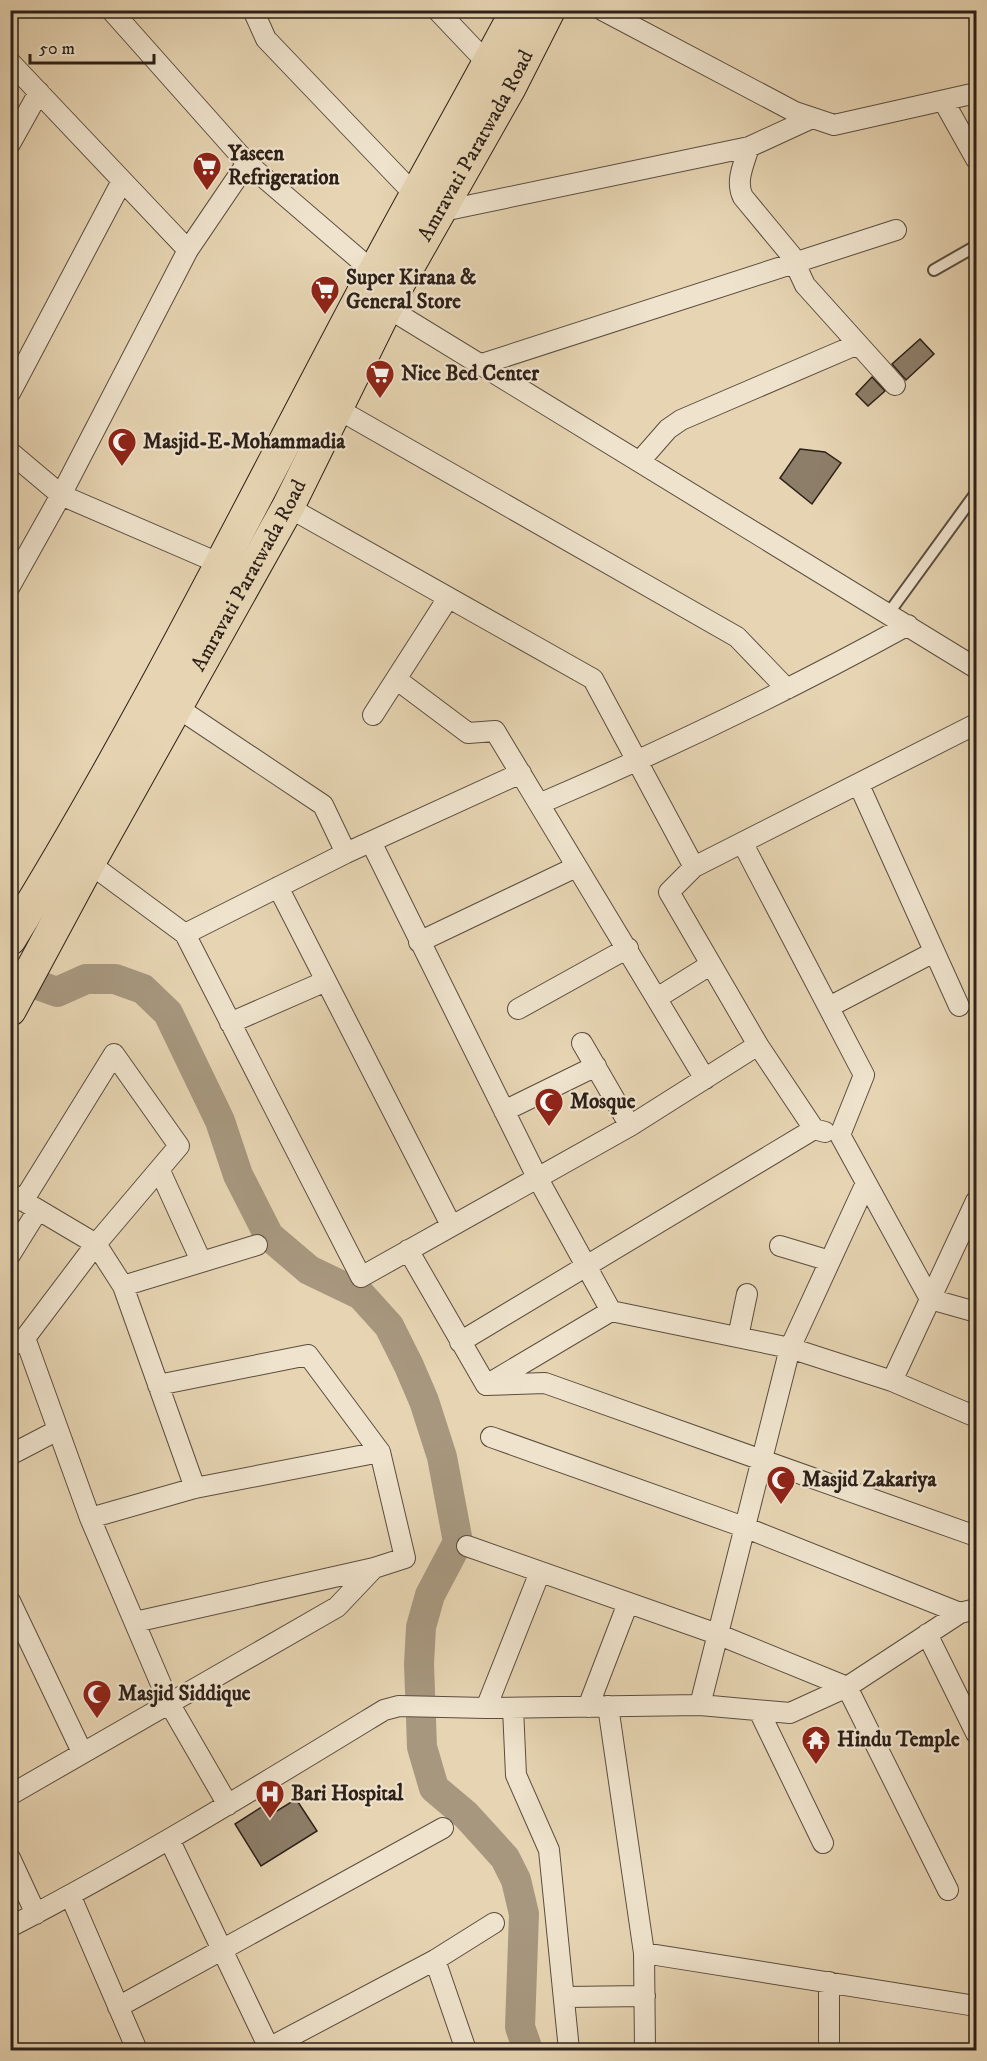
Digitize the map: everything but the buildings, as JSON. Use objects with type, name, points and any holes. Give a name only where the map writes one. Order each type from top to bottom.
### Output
[{"type":"main road","name":"Amravati Paratwada Road","points":[[10,1010],[175,706],[236,571],[288,507],[336,408],[386,290],[427,204],[488,64],[517,10]]},
{"type":"main road","name":"Amravati Paratwada Road","points":[[427,204],[510,87],[549,10]]},
{"type":"main road","name":"Amravati Paratwada Road","points":[[10,939],[236,571],[386,290]]},
{"type":"street","points":[[111,10],[247,163],[386,290],[482,364],[976,668]]},
{"type":"street","points":[[253,10],[266,39],[427,204],[749,147],[810,119]]},
{"type":"street","points":[[436,10],[510,87]]},
{"type":"street","points":[[602,10],[810,119],[834,125],[976,93]]},
{"type":"street","points":[[10,62],[188,250]]},
{"type":"street","points":[[10,144],[39,92]]},
{"type":"street","points":[[944,102],[976,159]]},
{"type":"street","points":[[749,147],[739,188],[794,261],[805,285],[895,386]]},
{"type":"street","points":[[10,586],[61,495],[188,250],[247,163]]},
{"type":"street","points":[[10,393],[122,181]]},
{"type":"street","points":[[482,364],[794,261],[896,230]]},
{"type":"street","points":[[640,460],[668,429],[681,420],[858,344]]},
{"type":"street","points":[[336,408],[737,637],[787,689]]},
{"type":"street","points":[[10,452],[61,495],[236,571]]},
{"type":"street","points":[[288,507],[593,679],[694,867]]},
{"type":"street","points":[[373,715],[448,598]]},
{"type":"street","points":[[539,804],[636,762],[787,689],[908,625]]},
{"type":"street","points":[[396,679],[468,733],[495,731],[705,1079]]},
{"type":"street","points":[[175,706],[322,805],[346,853]]},
{"type":"street","points":[[976,724],[694,867],[669,892],[710,965],[814,1129],[840,1135],[930,1299],[976,1312]]},
{"type":"street","points":[[185,934],[346,853],[521,773]]},
{"type":"street","points":[[859,785],[959,1006]]},
{"type":"street","points":[[371,842],[537,1177],[611,1311]]},
{"type":"street","points":[[743,844],[864,1075],[840,1135]]},
{"type":"street","points":[[89,863],[185,934],[361,1277],[630,1126],[759,1045]]},
{"type":"street","points":[[419,942],[576,867]]},
{"type":"street","points":[[278,887],[451,1225]]},
{"type":"street","points":[[518,1009],[628,948]]},
{"type":"street","points":[[829,1007],[934,952]]},
{"type":"street","points":[[657,998],[710,965]]},
{"type":"street","points":[[230,1023],[326,981]]},
{"type":"street","points":[[582,1043],[630,1126]]},
{"type":"street","points":[[10,1255],[24,1201],[114,1054],[179,1146],[96,1244],[18,1342],[58,1430],[90,1518],[169,1703],[228,1804]]},
{"type":"street","points":[[504,1111],[596,1066]]},
{"type":"street","points":[[460,1342],[814,1129]]},
{"type":"street","points":[[160,1171],[201,1261]]},
{"type":"street","points":[[700,1705],[790,1348],[866,1183]]},
{"type":"street","points":[[24,1201],[96,1244],[123,1286],[195,1488]]},
{"type":"street","points":[[892,1380],[976,1201]]},
{"type":"street","points":[[123,1286],[257,1245]]},
{"type":"street","points":[[780,1246],[830,1261]]},
{"type":"street","points":[[408,1250],[486,1385]]},
{"type":"street","points":[[738,1337],[747,1294]]},
{"type":"street","points":[[486,1385],[611,1311],[790,1348],[892,1380],[976,1417]]},
{"type":"street","points":[[135,1622],[374,1568],[405,1558],[380,1452],[309,1355],[158,1385]]},
{"type":"street","points":[[486,1385],[545,1383],[976,1536]]},
{"type":"street","points":[[10,1455],[58,1430]]},
{"type":"street","points":[[491,1437],[744,1527],[968,1611]]},
{"type":"street","points":[[90,1518],[195,1488],[380,1452]]},
{"type":"street","points":[[467,1546],[717,1635],[847,1687],[948,1890]]},
{"type":"street","points":[[10,1795],[337,1607],[374,1568]]},
{"type":"street","points":[[486,1708],[540,1572]]},
{"type":"street","points":[[10,1601],[82,1752]]},
{"type":"street","points":[[588,1707],[628,1603]]},
{"type":"street","points":[[10,1927],[71,1897],[170,1840],[384,1710],[399,1706],[513,1708],[700,1705],[790,1713],[847,1687],[927,1634],[968,1611]]},
{"type":"street","points":[[927,1634],[976,1733]]},
{"type":"street","points":[[608,1706],[624,1802],[627,1846],[644,1953],[645,2050]]},
{"type":"street","points":[[513,1708],[518,1781],[549,1850],[566,1997],[569,2050]]},
{"type":"street","points":[[759,1711],[823,1843]]},
{"type":"street","points":[[118,2007],[443,1828]]},
{"type":"street","points":[[170,1840],[268,2050],[435,1960],[494,1923]]},
{"type":"street","points":[[10,1858],[36,1914]]},
{"type":"street","points":[[71,1897],[136,2050]]},
{"type":"street","points":[[644,1953],[976,2006]]},
{"type":"street","points":[[435,1960],[466,2050]]},
{"type":"street","points":[[829,1982],[829,2050]]},
{"type":"street","points":[[566,1997],[645,1996]]},
{"type":"lane","points":[[934,270],[976,246]]},
{"type":"lane","points":[[888,614],[976,493]]},
{"type":"waterway","points":[[10,975],[57,992],[86,979],[115,979],[143,989],[168,1013],[220,1121],[238,1175],[269,1236],[309,1270],[361,1295],[389,1326],[409,1366],[424,1401],[442,1457],[458,1542],[430,1595],[421,1627],[419,1664],[422,1747],[434,1788],[466,1815],[505,1858],[516,1880],[524,1914],[520,2027],[528,2050]]},
{"type":"place","name":"Yaseen Refrigeration","points":[[207,192]]},
{"type":"place","name":"Super Kirana & General Store","points":[[325,316]]},
{"type":"place","name":"Nice Bed Center","points":[[380,400]]},
{"type":"place","name":"Masjid-E-Mohammadia","points":[[122,468]]},
{"type":"place","name":"Mosque","points":[[549,1128]]},
{"type":"place","name":"Masjid Zakariya","points":[[781,1506]]},
{"type":"place","name":"Masjid Siddique","points":[[97,1720]]},
{"type":"place","name":"Hindu Temple","points":[[816,1766]]},
{"type":"place","name":"Bari Hospital","points":[[270,1820]]}]
